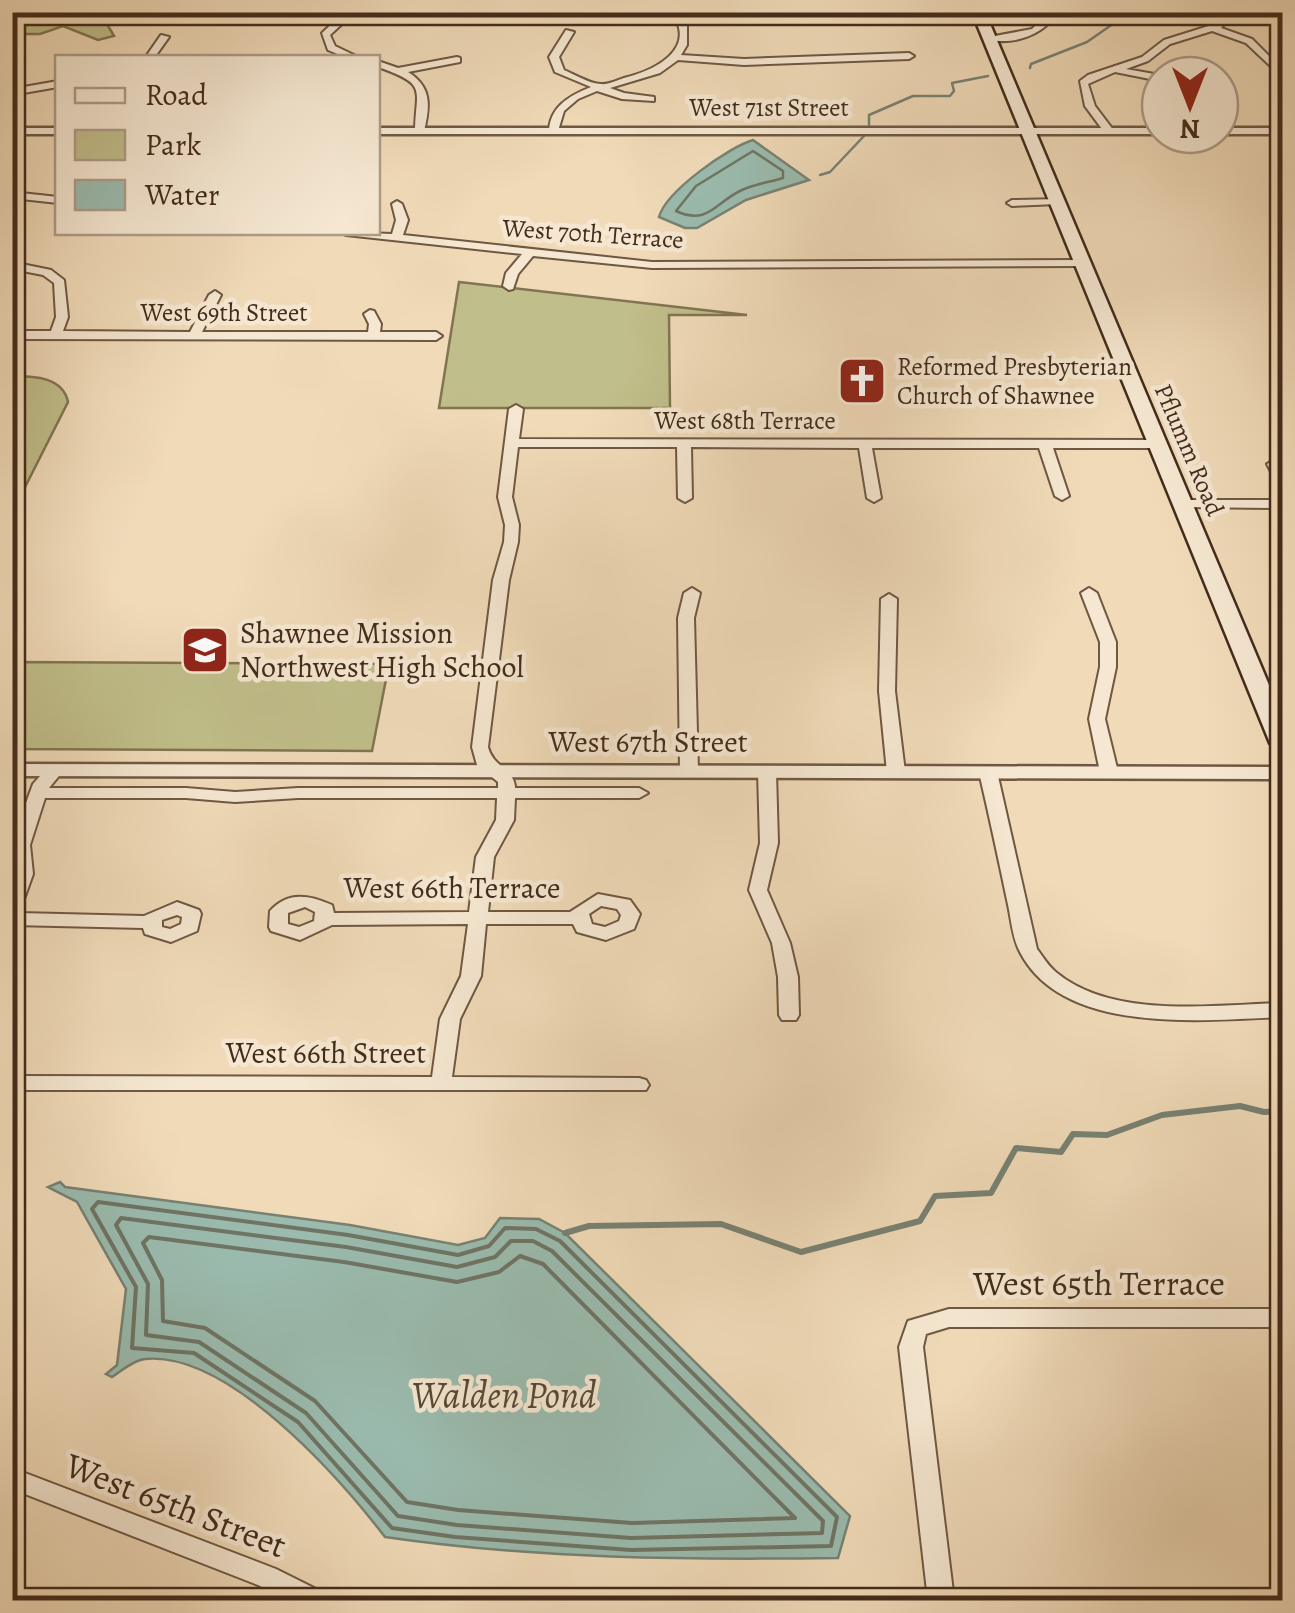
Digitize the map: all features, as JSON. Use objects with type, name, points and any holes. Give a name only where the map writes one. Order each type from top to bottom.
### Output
[{"type":"main road","name":"Pflumm Road","points":[[978,12],[1282,743]]},
{"type":"street","points":[[348,55],[327,44],[326,32],[340,21],[369,12]]},
{"type":"street","points":[[554,131],[563,106],[598,88],[651,75],[673,57],[683,38],[683,22],[675,12]]},
{"type":"street","points":[[683,22],[749,12]]},
{"type":"street","points":[[784,12],[794,22]]},
{"type":"street","points":[[872,12],[897,15]]},
{"type":"street","points":[[989,38],[1019,37],[1040,30],[1054,12]]},
{"type":"street","points":[[1108,131],[1090,106],[1083,83],[1144,58],[1167,42],[1213,28],[1226,20],[1230,12]]},
{"type":"street","points":[[1213,28],[1249,41],[1282,74]]},
{"type":"street","points":[[569,32],[557,50],[554,64],[565,75],[598,88],[651,99]]},
{"type":"street","points":[[151,55],[164,37]]},
{"type":"street","points":[[673,57],[744,62],[909,56]]},
{"type":"street","points":[[398,71],[458,60]]},
{"type":"street","points":[[380,65],[415,80],[426,96],[419,131]]},
{"type":"street","points":[[1113,69],[1140,74]]},
{"type":"street","points":[[12,92],[55,85]]},
{"type":"street","points":[[12,131],[55,131]]},
{"type":"street","name":"West 71st Street","points":[[380,131],[1140,131]]},
{"type":"street","points":[[1240,131],[1282,131]]},
{"type":"street","points":[[12,195],[55,200]]},
{"type":"street","points":[[1012,202],[1058,202]]},
{"type":"street","points":[[396,238],[402,220],[397,204]]},
{"type":"street","name":"West 70th Terrace","points":[[371,235],[652,265],[1084,263]]},
{"type":"street","points":[[509,286],[512,273],[529,254]]},
{"type":"street","points":[[837,263],[839,280]]},
{"type":"street","points":[[991,263],[996,281]]},
{"type":"street","points":[[12,265],[55,276],[62,285],[62,316],[54,336]]},
{"type":"street","points":[[194,336],[216,295]]},
{"type":"street","points":[[370,314],[376,324],[374,336]]},
{"type":"street","name":"West 69th Street","points":[[12,336],[436,336]]},
{"type":"street","points":[[441,1083],[450,1018],[471,976],[485,857],[505,820],[508,794],[507,781],[482,760],[480,747],[501,580],[511,542],[512,525],[505,497],[516,408]]},
{"type":"street","name":"West 68th Terrace","points":[[512,443],[1159,444]]},
{"type":"street","points":[[684,444],[685,498]]},
{"type":"street","points":[[865,444],[874,498]]},
{"type":"street","points":[[1046,444],[1062,496]]},
{"type":"street","points":[[1274,464],[1282,480]]},
{"type":"street","points":[[1185,504],[1282,504]]},
{"type":"street","points":[[689,772],[686,618],[692,593]]},
{"type":"street","points":[[1090,593],[1108,642],[1108,667],[1097,719],[1109,772]]},
{"type":"street","points":[[889,600],[887,690],[896,772]]},
{"type":"street","name":"West 67th Street","points":[[12,770],[1282,772]]},
{"type":"street","points":[[12,910],[24,874],[21,845],[38,793],[54,770]]},
{"type":"street","points":[[767,772],[768,842],[758,890],[780,943],[788,977],[789,1015]]},
{"type":"street","points":[[988,772],[1028,950],[1042,973],[1078,997],[1138,1010],[1282,1010]]},
{"type":"street","name":"West 67th Street","points":[[38,793],[236,797],[639,793]]},
{"type":"street","name":"West 66th Terrace","points":[[327,919],[578,918]]},
{"type":"street","points":[[12,919],[150,922]]},
{"type":"street","name":"West 66th Street","points":[[12,1083],[639,1085]]},
{"type":"street","name":"West 65th Terrace","points":[[941,1600],[911,1347],[916,1328],[949,1318],[1282,1318]]},
{"type":"street","name":"West 65th Street","points":[[12,1478],[267,1577],[314,1600]]},
{"type":"green space","points":[[21,13],[99,13],[95,19],[107,24],[114,36],[98,40],[63,26],[40,34],[13,34],[13,19]]},
{"type":"green space","points":[[459,282],[747,315],[669,315],[670,408],[439,408]]},
{"type":"green space","points":[[13,376],[54,383],[68,402],[13,504]]},
{"type":"green space","points":[[13,662],[389,664],[372,751],[13,749]]},
{"type":"water","points":[[753,140],[809,180],[746,200],[697,228],[685,228],[659,217],[673,195],[700,171]]},
{"type":"water","name":"Walden Pond","points":[[60,1182],[65,1187],[350,1225],[458,1245],[485,1238],[500,1218],[539,1219],[565,1233],[850,1516],[838,1558],[611,1556],[498,1550],[385,1537],[339,1482],[278,1422],[211,1375],[177,1362],[145,1359],[112,1377],[106,1374],[117,1365],[126,1289],[77,1202],[48,1187]]},
{"type":"waterway","points":[[1030,68],[1031,64],[1087,42],[1130,12]]},
{"type":"waterway","points":[[869,125],[869,115],[913,96],[950,96],[954,91],[952,83],[988,76]]},
{"type":"waterway","points":[[820,175],[830,172],[864,136]]},
{"type":"waterway","points":[[565,1233],[589,1226],[721,1224],[801,1252],[920,1221],[935,1196],[991,1193],[1016,1148],[1061,1152],[1073,1134],[1107,1135],[1162,1115],[1240,1106],[1264,1112],[1282,1111]]},
{"type":"place","name":"Reformed Presbyterian Church of Shawnee","points":[[862,381]]},
{"type":"place","name":"Shawnee Mission Northwest High School","points":[[205,650]]}]
